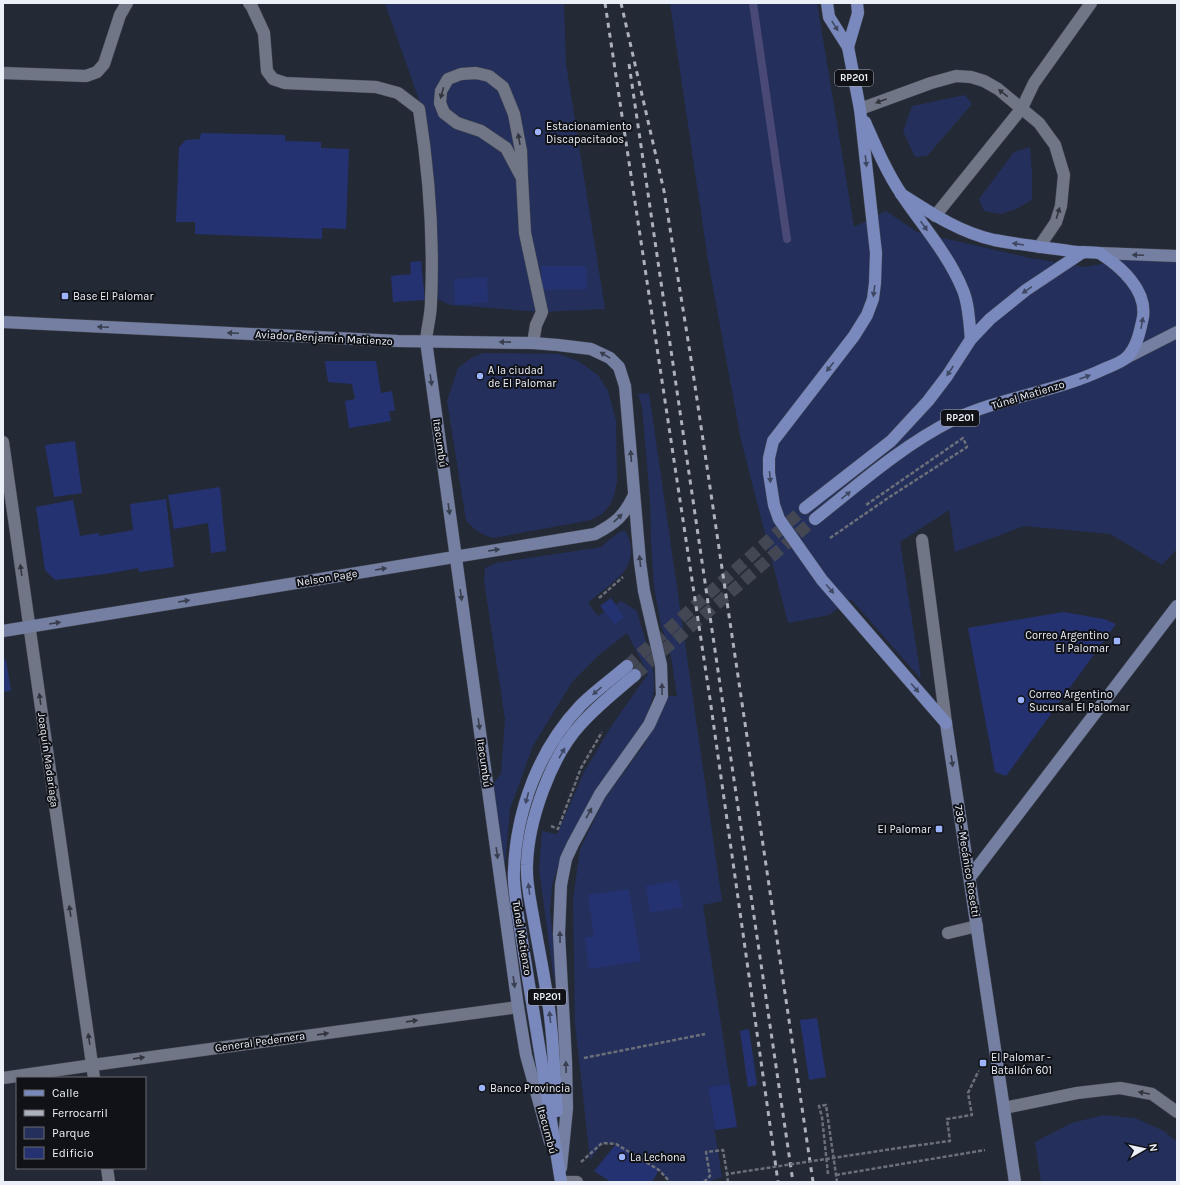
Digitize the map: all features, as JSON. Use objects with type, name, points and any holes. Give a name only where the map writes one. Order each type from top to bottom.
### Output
[{"type":"main road","name":"RP201","points":[[805,508],[891,441],[928,401],[947,376],[971,339],[963,289],[951,265],[901,194],[879,154],[860,109],[848,47],[829,17],[827,3]]},
{"type":"main road","name":"RP201","points":[[848,47],[858,13],[857,3]]},
{"type":"main road","points":[[860,109],[876,253],[873,299],[867,315],[854,336],[773,441],[769,458],[771,490],[779,519],[822,580],[946,723]]},
{"type":"main road","name":"RP201","points":[[901,194],[935,216],[963,230],[992,239],[1039,247],[1099,253]]},
{"type":"main road","points":[[971,339],[990,319],[1026,290],[1083,252]]},
{"type":"main road","points":[[1099,253],[1125,274],[1135,285],[1140,295],[1144,312],[1140,332],[1135,345],[1126,358]]},
{"type":"main road","name":"Túnel Matienzo","points":[[815,519],[884,465],[930,433],[954,420],[1010,399],[1092,375],[1126,358]]},
{"type":"main road","name":"Túnel Matienzo","points":[[561,1182],[548,1004],[529,892],[527,866],[529,844],[535,814],[546,783],[563,750],[584,721],[631,670]]},
{"type":"street","points":[[3,73],[86,76],[97,72],[104,64],[120,15],[126,3]]},
{"type":"street","points":[[249,3],[264,33],[267,71],[273,79],[285,83],[376,87],[398,93],[419,109],[424,143],[432,227],[431,303],[426,342]]},
{"type":"street","points":[[935,216],[1022,108],[1034,83],[1092,3]]},
{"type":"street","points":[[522,178],[506,148],[481,131],[457,123],[444,113],[440,102],[441,91],[448,79],[461,74],[476,73],[489,76],[502,87],[514,114],[521,151],[525,233],[542,312],[536,325],[533,343]]},
{"type":"street","points":[[860,109],[936,81],[956,76],[971,77],[984,81],[998,89],[1039,123],[1055,145],[1064,175],[1061,206],[1056,222],[1039,247]]},
{"type":"street","points":[[1099,253],[1177,256]]},
{"type":"street","name":"Aviador Benjamín Matienzo","points":[[3,322],[398,341],[533,343],[591,349],[599,352],[610,358],[619,367],[625,386]]},
{"type":"street","points":[[1126,358],[1177,332]]},
{"type":"street","name":"Itacumbú","points":[[426,342],[518,1007],[526,1055],[561,1182]]},
{"type":"street","name":"Itacumbú","points":[[561,1182],[562,1148],[567,1108],[559,934],[561,885],[566,859],[600,794],[649,725],[662,696],[661,665],[644,591],[640,562],[625,386]]},
{"type":"street","name":"Joaquín Madariaga","points":[[3,442],[94,1077]]},
{"type":"street","name":"Nelson Page","points":[[3,631],[595,534],[616,521],[626,510],[634,495]]},
{"type":"street","name":"736 - Mecánico Rosetti","points":[[922,540],[946,723],[970,876],[1014,1182]]},
{"type":"street","points":[[970,876],[1177,606]]},
{"type":"street","points":[[948,933],[977,926]]},
{"type":"street","name":"General Pedernera","points":[[3,1078],[518,1007]]},
{"type":"street","points":[[1004,1108],[1077,1093],[1120,1088],[1152,1094],[1177,1112]]},
{"type":"street","points":[[107,1169],[109,1182]]},
{"type":"street","points":[[561,1182],[577,1182]]},
{"type":"path","points":[[830,538],[888,498],[967,447],[963,438],[862,508]]},
{"type":"path","points":[[599,598],[640,562]]},
{"type":"path","points":[[552,819],[550,826],[558,829],[581,768],[604,729]]},
{"type":"path","points":[[566,1061],[705,1034]]},
{"type":"path","points":[[726,1174],[950,1140],[947,1119],[972,1115],[968,1093]]},
{"type":"path","points":[[828,1174],[822,1117],[819,1106],[826,1105],[837,1182]]},
{"type":"path","points":[[561,1182],[602,1143],[616,1144],[659,1170],[670,1182]]},
{"type":"path","points":[[704,1182],[710,1176],[706,1152],[723,1150],[728,1182]]},
{"type":"path","points":[[836,1176],[985,1150]]},
{"type":"green space","points":[[385,3],[564,3],[566,64],[605,309],[542,312],[450,305],[434,297],[426,120]]},
{"type":"green space","points":[[670,3],[817,3],[854,227],[886,211],[917,232],[1030,258],[1086,267],[1144,256],[1177,261],[1177,549],[1162,565],[1110,534],[1024,526],[955,552],[949,510],[900,542],[921,679],[851,599],[829,615],[788,623],[741,440],[708,260]]},
{"type":"green space","points":[[965,95],[972,104],[927,156],[915,157],[903,131],[912,106]]},
{"type":"green space","points":[[1030,147],[1032,200],[1016,209],[1001,214],[984,211],[979,199],[1014,152]]},
{"type":"green space","points":[[483,353],[559,354],[578,361],[598,375],[608,391],[616,421],[617,482],[610,505],[602,514],[591,520],[493,538],[478,531],[466,520],[447,401],[458,368],[471,358]]},
{"type":"green space","points":[[649,393],[722,901],[703,905],[730,1084],[708,1087],[722,1177],[707,1182],[670,1182],[659,1170],[616,1144],[602,1143],[590,1160],[575,1023],[573,899],[580,849],[604,800],[646,742],[649,725],[662,696],[677,696],[671,656],[661,625],[654,587],[650,500],[642,407],[638,394]]},
{"type":"green space","points":[[625,531],[631,545],[630,560],[626,569],[614,582],[588,603],[598,616],[621,601],[637,611],[653,670],[654,688],[651,703],[643,726],[561,858],[552,885],[550,910],[556,970],[554,980],[539,869],[542,831],[557,834],[584,772],[612,725],[648,674],[627,633],[600,654],[572,682],[533,746],[510,809],[505,864],[497,867],[492,786],[501,773],[505,719],[484,581],[485,568],[496,563],[601,547],[619,532]]},
{"type":"green space","points":[[1103,1115],[1135,1118],[1164,1131],[1177,1142],[1177,1182],[1041,1182],[1035,1142],[1072,1123]]},
{"type":"building","points":[[201,133],[285,135],[285,141],[321,142],[321,148],[349,149],[346,229],[322,228],[322,239],[195,234],[195,222],[176,222],[179,147],[186,140],[200,139]]},
{"type":"building","points":[[421,261],[425,300],[393,302],[391,276],[411,274],[410,262]]},
{"type":"building","points":[[541,266],[586,266],[587,289],[542,290]]},
{"type":"building","points":[[487,277],[488,302],[455,305],[454,279]]},
{"type":"building","points":[[325,361],[376,361],[381,393],[392,391],[395,411],[389,411],[391,421],[349,428],[345,401],[355,399],[352,384],[328,382]]},
{"type":"building","points":[[75,441],[82,493],[54,497],[45,445]]},
{"type":"building","points":[[220,487],[226,551],[211,553],[208,523],[174,529],[168,495]]},
{"type":"building","points":[[166,499],[174,567],[139,572],[138,568],[106,574],[55,580],[45,570],[36,507],[73,500],[80,536],[99,533],[99,536],[133,530],[130,504]]},
{"type":"building","points":[[611,598],[624,617],[615,625],[600,606]]},
{"type":"building","name":"Correo Argentino Sucursal El Palomar","points":[[1063,612],[1104,619],[1116,624],[1006,776],[995,772],[968,628]]},
{"type":"building","points":[[3,658],[6,660],[11,691],[3,692]]},
{"type":"building","points":[[678,880],[683,907],[650,913],[646,886]]},
{"type":"building","points":[[629,889],[641,961],[589,969],[585,937],[594,937],[588,895]]},
{"type":"building","points":[[817,1018],[826,1077],[809,1080],[800,1020]]},
{"type":"building","points":[[749,1029],[757,1085],[748,1087],[740,1031]]},
{"type":"building","points":[[730,1084],[737,1127],[715,1130],[708,1087]]},
{"type":"building","name":"La Lechona","points":[[616,1144],[659,1170],[652,1182],[611,1182],[594,1171]]},
{"type":"waterway","points":[[753,3],[787,239]]},
{"type":"tunnel","points":[[627,666],[805,508]]},
{"type":"tunnel","points":[[635,675],[815,519]]},
{"type":"railway","points":[[605,3],[710,699],[778,1182]]},
{"type":"railway","points":[[621,3],[664,191],[691,359],[813,1182]]},
{"type":"railway","points":[[629,64],[793,1182]]},
{"type":"place","name":"Estacionamiento Discapacitados","points":[[538,132]]},
{"type":"place","name":"Base El Palomar","points":[[65,296]]},
{"type":"place","name":"A la ciudad de El Palomar","points":[[480,376]]},
{"type":"place","name":"Correo Argentino El Palomar","points":[[1117,641]]},
{"type":"place","name":"Correo Argentino Sucursal El Palomar","points":[[1021,700]]},
{"type":"place","name":"El Palomar","points":[[939,829]]},
{"type":"place","name":"El Palomar - Batallón 601","points":[[983,1063]]},
{"type":"place","name":"Banco Provincia","points":[[482,1088]]},
{"type":"place","name":"La Lechona","points":[[622,1157]]}]
